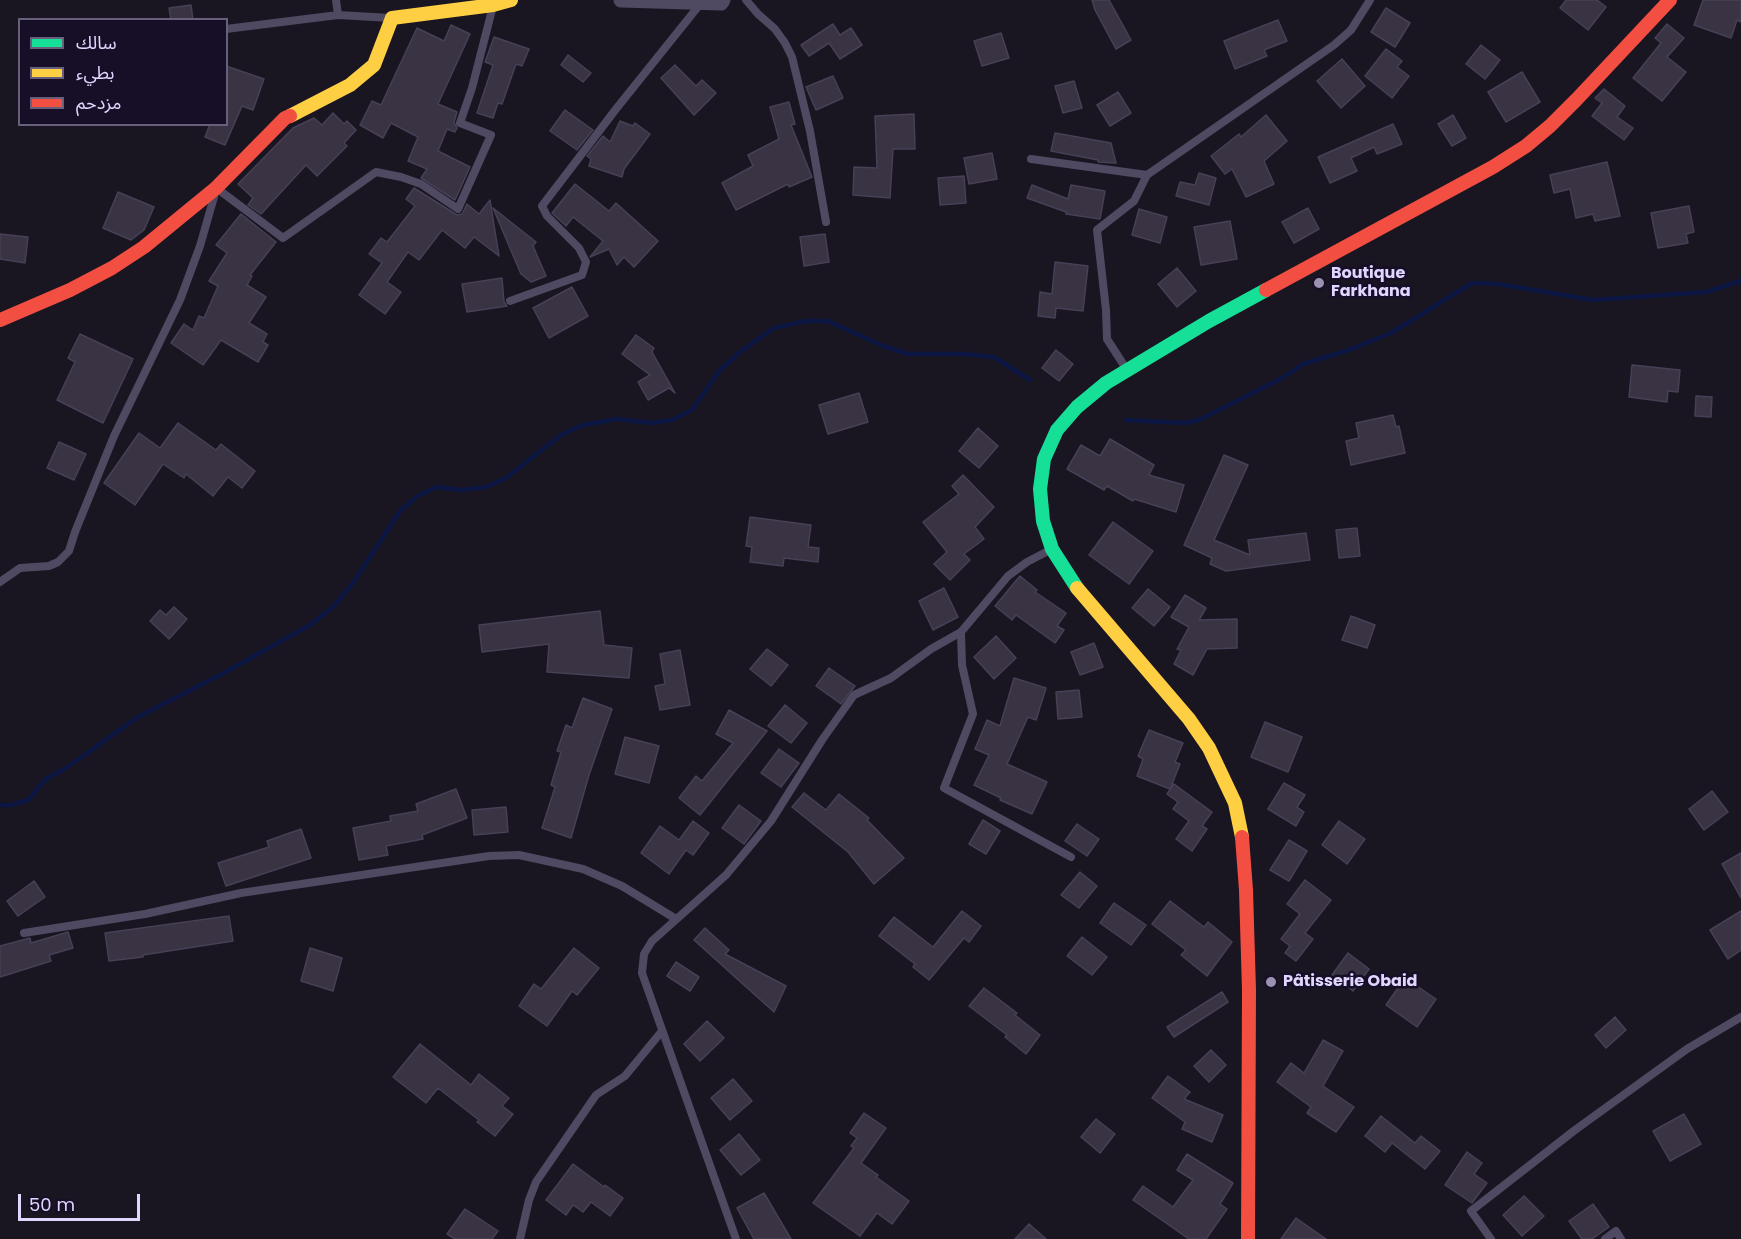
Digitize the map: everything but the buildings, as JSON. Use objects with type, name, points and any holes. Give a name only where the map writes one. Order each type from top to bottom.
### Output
[{"type":"street","points":[[0,320],[70,290],[112,268],[144,247],[216,188],[285,118],[350,85],[374,65],[392,18],[493,5],[511,0]]},
{"type":"street","points":[[621,0],[721,3],[723,0]]},
{"type":"street","points":[[1248,1239],[1249,990],[1246,890],[1241,828],[1235,803],[1209,748],[1189,719],[1073,583],[1052,549],[1043,521],[1040,489],[1044,459],[1057,430],[1077,406],[1128,370],[1209,321],[1493,168],[1526,146],[1577,99],[1670,0]]},
{"type":"lane","points":[[336,0],[338,15]]},
{"type":"lane","points":[[746,0],[775,29],[792,57],[810,131],[826,222]]},
{"type":"lane","points":[[1128,370],[1107,339],[1097,230],[1134,201],[1147,175],[1334,45],[1351,30],[1370,0]]},
{"type":"lane","points":[[510,301],[582,274],[586,262],[579,248],[547,216],[542,206],[702,2]]},
{"type":"lane","points":[[0,582],[20,568],[49,566],[58,562],[69,551],[114,436],[180,300],[206,227],[216,188],[284,238],[376,172],[402,177],[421,184],[458,209],[491,135],[460,123],[472,88],[493,5]]},
{"type":"lane","points":[[228,29],[338,15],[392,18]]},
{"type":"lane","points":[[1031,159],[1147,175]]},
{"type":"lane","points":[[736,1239],[642,973],[644,954],[652,941],[726,875],[771,821],[822,740],[854,695],[891,678],[923,653],[961,632],[1008,576],[1027,562],[1052,549]]},
{"type":"lane","points":[[961,632],[962,664],[973,714],[944,788],[1071,857]]},
{"type":"lane","points":[[24,933],[145,914],[241,892],[489,855],[519,855],[583,869],[622,886],[676,919]]},
{"type":"lane","points":[[1491,1239],[1471,1211],[1575,1130],[1687,1049],[1741,1017]]},
{"type":"lane","points":[[520,1239],[529,1200],[536,1182],[596,1095],[625,1076],[662,1031]]},
{"type":"lane","points":[[1605,1239],[1616,1231],[1621,1239]]},
{"type":"waterway","points":[[1126,420],[1185,423],[1199,420],[1282,378],[1303,364],[1349,350],[1391,333],[1472,283],[1498,284],[1593,300],[1706,292],[1741,281]]},
{"type":"waterway","points":[[0,805],[11,805],[28,800],[46,779],[66,768],[138,717],[310,625],[334,606],[353,583],[400,511],[416,497],[436,487],[461,490],[486,487],[506,478],[561,435],[583,425],[617,419],[651,423],[672,420],[692,410],[720,370],[740,352],[774,328],[806,321],[828,321],[883,346],[908,354],[964,354],[994,357],[1030,380]]},
{"type":"traffic: fast","points":[[1077,588],[1052,549],[1043,521],[1040,489],[1044,459],[1057,430],[1077,407],[1106,383],[1209,321],[1266,290]]},
{"type":"traffic: slow","points":[[290,116],[350,85],[374,65],[392,18],[493,5],[511,0]]},
{"type":"traffic: slow","points":[[1077,588],[1189,719],[1209,748],[1235,803],[1242,837]]},
{"type":"traffic: jam","points":[[1266,290],[1493,167],[1526,146],[1577,99],[1670,0]]},
{"type":"traffic: jam","points":[[0,320],[70,290],[112,268],[144,247],[216,188],[285,118],[290,116]]},
{"type":"traffic: jam","points":[[1242,837],[1249,990],[1248,1239]]},
{"type":"place","name":"Boutique Farkhana","points":[[1319,283]]},
{"type":"place","name":"Pâtisserie Obaid","points":[[1271,982]]}]
